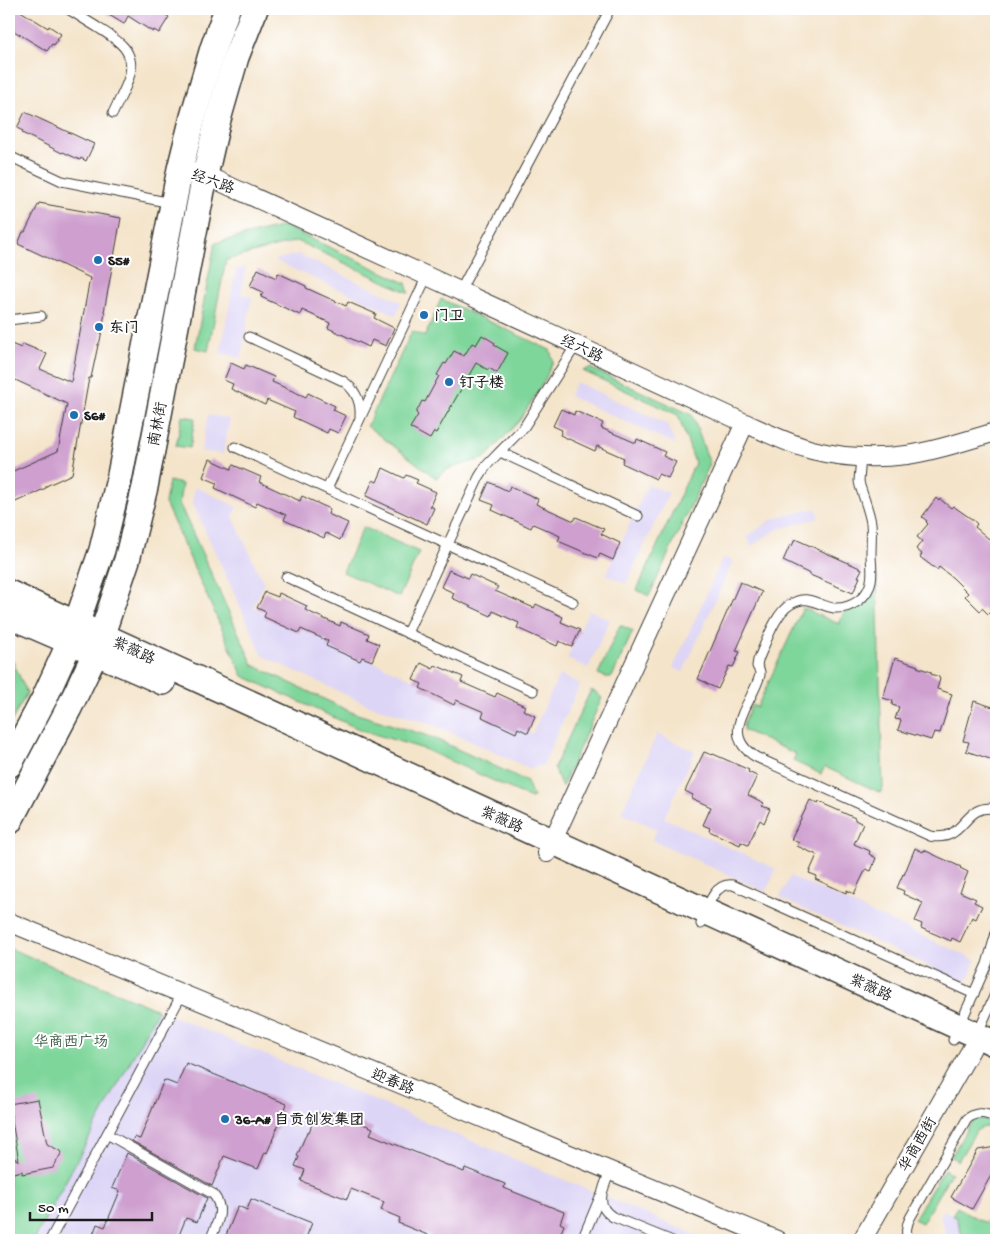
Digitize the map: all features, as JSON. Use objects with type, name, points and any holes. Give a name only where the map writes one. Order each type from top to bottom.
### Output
[{"type":"main road","name":"南林街","points":[[9,765],[44,699],[74,633],[102,550],[120,475],[180,169],[213,48],[228,9]]},
{"type":"main road","name":"南林街","points":[[9,822],[69,708],[98,643],[127,560],[145,487],[205,175],[217,123],[236,57],[254,9]]},
{"type":"main road","name":"紫薇路","points":[[9,593],[74,633]]},
{"type":"main road","name":"紫薇路","points":[[9,614],[74,633],[98,643],[550,847],[971,1039],[996,1060]]},
{"type":"main road","name":"紫薇路","points":[[550,847],[701,924],[971,1039]]},
{"type":"street","name":"经六路","points":[[180,169],[205,175],[792,444],[838,456],[884,458],[929,451],[996,432]]},
{"type":"street","points":[[550,847],[744,423]]},
{"type":"street","name":"迎春路","points":[[9,922],[777,1240]]},
{"type":"street","name":"华商西街","points":[[862,1240],[971,1039]]},
{"type":"lane","points":[[68,9],[121,43],[128,55],[130,74],[128,82],[113,112]]},
{"type":"lane","points":[[460,291],[610,9]]},
{"type":"lane","points":[[9,156],[62,181],[173,204]]},
{"type":"lane","points":[[327,489],[427,276]]},
{"type":"lane","points":[[9,320],[41,316]]},
{"type":"lane","points":[[249,337],[338,378],[350,386],[359,400],[360,419]]},
{"type":"lane","points":[[407,633],[479,477],[486,466],[528,421],[576,345]]},
{"type":"lane","points":[[235,447],[573,602]]},
{"type":"lane","points":[[500,452],[638,516]]},
{"type":"lane","points":[[861,457],[859,481],[871,524],[872,576],[869,589],[851,606],[843,608],[828,607],[803,599],[784,608],[778,615],[757,663],[760,675],[740,720],[738,734],[740,740],[743,747],[756,757],[930,836],[947,836],[955,833],[973,813],[981,809],[996,809]]},
{"type":"lane","points":[[286,577],[533,691]]},
{"type":"lane","points":[[701,924],[716,890],[724,885],[733,885],[974,994]]},
{"type":"lane","points":[[971,1039],[974,994],[987,964],[996,933]]},
{"type":"lane","points":[[971,1039],[996,992]]},
{"type":"lane","points":[[50,1240],[182,994]]},
{"type":"lane","points":[[908,1240],[906,1225],[967,1119],[973,1114],[981,1113],[996,1118]]},
{"type":"lane","points":[[107,1134],[213,1194],[218,1202],[220,1211],[210,1240]]},
{"type":"lane","points":[[582,1240],[610,1171]]},
{"type":"lane","points":[[602,1192],[601,1202],[609,1214],[670,1240]]},
{"type":"shaded area","points":[[298,254],[401,302],[396,315],[274,260]]},
{"type":"shaded area","points":[[246,267],[241,294],[252,297],[241,358],[220,353],[236,270]]},
{"type":"shaded area","points":[[576,382],[667,424],[675,444],[569,396]]},
{"type":"shaded area","points":[[208,415],[230,419],[223,454],[201,451]]},
{"type":"shaded area","points":[[648,484],[669,493],[626,584],[606,575]]},
{"type":"shaded area","points":[[195,487],[237,507],[233,517],[264,584],[253,607],[532,734],[559,675],[580,684],[543,765],[531,769],[434,725],[366,704],[263,656],[192,502]]},
{"type":"shaded area","points":[[816,508],[819,518],[778,529],[752,546],[747,537],[772,519]]},
{"type":"shaded area","points":[[723,557],[733,561],[683,672],[673,668]]},
{"type":"shaded area","points":[[589,610],[610,620],[588,668],[567,659]]},
{"type":"shaded area","points":[[657,734],[695,751],[664,818],[776,869],[766,892],[652,840],[657,829],[621,813]]},
{"type":"shaded area","points":[[790,876],[976,960],[966,983],[780,898]]},
{"type":"shaded area","points":[[158,1010],[708,1240],[34,1240]]},
{"type":"shaded area","points":[[944,1210],[956,1217],[963,1238],[968,1240],[948,1240],[940,1216]]},
{"type":"green space","points":[[284,226],[406,283],[409,293],[297,241],[226,260],[208,351],[195,348],[215,243]]},
{"type":"green space","points":[[441,299],[550,350],[553,361],[545,380],[520,420],[485,458],[448,469],[436,478],[367,426],[412,331],[425,336]]},
{"type":"green space","points":[[590,368],[692,415],[710,464],[649,596],[637,590],[695,463],[678,415],[583,371]]},
{"type":"green space","points":[[182,416],[195,418],[190,448],[176,446]]},
{"type":"green space","points":[[169,481],[182,484],[179,503],[253,665],[351,712],[431,737],[527,781],[533,797],[531,798],[424,749],[361,730],[243,676],[165,503]]},
{"type":"green space","points":[[363,527],[419,552],[399,597],[343,572]]},
{"type":"green space","points":[[877,577],[883,788],[881,793],[825,767],[821,774],[793,761],[796,754],[743,730],[744,722],[752,705],[757,707],[803,608],[839,624],[844,612],[857,608],[866,600],[873,590]]},
{"type":"green space","points":[[620,625],[633,631],[612,677],[606,677],[598,674]]},
{"type":"green space","points":[[9,653],[27,693],[9,726]]},
{"type":"green space","points":[[591,690],[602,698],[562,787],[554,768]]},
{"type":"green space","name":"华商西广场","points":[[9,948],[158,1010],[34,1240],[9,1240]]},
{"type":"green space","points":[[976,1119],[985,1119],[996,1123],[996,1129],[986,1127],[976,1131],[958,1161],[951,1157],[969,1125]]},
{"type":"green space","points":[[944,1169],[951,1173],[922,1223],[914,1219]]},
{"type":"green space","points":[[957,1207],[985,1222],[994,1209],[996,1209],[996,1240],[968,1240],[963,1238],[956,1217],[952,1215]]},
{"type":"building","points":[[9,9],[17,9],[61,34],[54,45],[52,44],[47,51],[9,28]]},
{"type":"building","points":[[99,9],[156,9],[169,17],[159,33],[154,30],[153,32],[128,16],[124,24]]},
{"type":"building","points":[[25,112],[94,144],[86,161],[62,153],[22,133],[23,131],[17,128]]},
{"type":"building","points":[[39,203],[121,218],[100,341],[91,378],[89,378],[72,474],[9,505],[9,473],[58,451],[67,404],[9,377],[9,343],[21,348],[23,344],[47,354],[40,369],[71,382],[90,278],[18,244]]},
{"type":"building","points":[[258,269],[276,278],[278,273],[346,306],[348,302],[376,314],[374,318],[394,328],[386,346],[372,340],[369,347],[328,328],[330,323],[302,310],[300,315],[261,297],[263,292],[250,286]]},
{"type":"building","name":"钉子楼","points":[[482,335],[508,353],[497,373],[476,363],[436,433],[434,432],[430,439],[410,428],[418,415],[416,413],[422,401],[425,402],[444,363],[446,364],[454,351],[464,356],[472,343],[476,345]]},
{"type":"building","points":[[231,363],[244,369],[246,365],[274,377],[272,382],[306,397],[308,393],[335,406],[333,410],[346,416],[338,433],[329,429],[327,433],[293,417],[295,412],[267,400],[265,405],[231,389],[233,384],[224,380]]},
{"type":"building","points":[[561,409],[574,415],[575,411],[603,423],[601,428],[636,443],[637,439],[665,452],[663,456],[676,462],[668,478],[658,474],[656,479],[622,463],[624,458],[597,446],[595,451],[560,435],[562,430],[553,426]]},
{"type":"building","points":[[210,459],[231,469],[233,465],[261,477],[259,482],[300,501],[302,496],[330,509],[328,514],[348,523],[340,540],[326,533],[324,538],[284,520],[286,515],[257,502],[255,507],[215,488],[217,483],[203,477]]},
{"type":"building","points":[[383,468],[404,478],[406,475],[418,480],[416,483],[436,492],[430,506],[434,508],[427,524],[366,496],[373,480],[377,482]]},
{"type":"building","points":[[489,482],[508,491],[510,486],[538,499],[536,504],[574,521],[576,517],[604,529],[601,534],[620,543],[613,560],[600,554],[598,558],[558,541],[560,536],[533,524],[531,528],[492,510],[494,505],[481,500]]},
{"type":"building","points":[[936,498],[951,508],[953,506],[973,520],[977,524],[975,527],[996,545],[996,606],[988,614],[982,608],[980,611],[965,596],[968,593],[953,578],[939,567],[937,570],[920,557],[922,554],[916,549],[922,541],[917,537],[928,524],[922,517]]},
{"type":"building","points":[[795,539],[862,569],[853,593],[810,575],[783,561],[790,545],[792,546]]},
{"type":"building","points":[[449,570],[468,578],[470,574],[498,587],[495,591],[534,608],[536,604],[563,617],[561,622],[580,630],[572,647],[559,641],[557,646],[517,628],[519,623],[493,611],[491,616],[452,598],[454,593],[441,587]]},
{"type":"building","points":[[740,582],[762,592],[736,651],[740,652],[733,667],[729,666],[718,689],[698,679]]},
{"type":"building","points":[[265,592],[278,597],[279,593],[307,606],[305,610],[340,626],[341,622],[369,634],[367,639],[379,644],[372,661],[362,657],[360,661],[326,646],[328,641],[301,629],[299,633],[264,617],[266,612],[257,608]]},
{"type":"building","points":[[895,658],[918,666],[939,677],[937,689],[952,694],[940,733],[934,732],[931,740],[898,730],[901,720],[895,719],[899,707],[892,705],[893,701],[883,698]]},
{"type":"building","points":[[421,663],[433,669],[435,665],[463,677],[461,682],[495,697],[497,693],[525,706],[523,710],[535,716],[528,733],[518,728],[516,733],[482,717],[484,712],[456,700],[454,705],[420,688],[422,684],[413,680]]},
{"type":"building","points":[[974,701],[996,708],[996,761],[966,751],[969,742],[963,741]]},
{"type":"building","points":[[704,752],[749,770],[748,772],[757,776],[748,795],[764,803],[762,806],[770,809],[764,823],[760,820],[748,845],[741,842],[740,845],[709,831],[710,828],[703,825],[711,807],[691,798],[693,795],[685,791]]},
{"type":"building","points":[[810,800],[855,818],[855,820],[863,824],[854,844],[870,851],[869,854],[876,858],[871,871],[866,869],[854,894],[847,890],[846,893],[815,879],[817,876],[809,873],[817,855],[797,846],[799,843],[791,839]]},
{"type":"building","points":[[915,848],[923,852],[924,850],[968,872],[960,892],[976,899],[974,902],[982,906],[976,919],[972,917],[960,942],[952,938],[951,941],[921,928],[922,924],[915,921],[923,903],[903,894],[904,891],[897,888]]},
{"type":"building","points":[[186,1063],[287,1104],[267,1153],[265,1152],[258,1169],[224,1156],[212,1186],[132,1141],[134,1137],[140,1139],[164,1080],[177,1085]]},
{"type":"building","points":[[38,1099],[47,1144],[62,1152],[53,1168],[22,1174],[22,1171],[9,1174],[9,1155],[19,1161],[9,1104]]},
{"type":"building","points":[[317,1112],[329,1117],[332,1112],[373,1128],[370,1134],[464,1172],[465,1168],[505,1184],[504,1188],[564,1212],[560,1223],[564,1225],[558,1240],[440,1240],[398,1223],[400,1218],[381,1210],[384,1202],[351,1189],[347,1199],[301,1181],[305,1170],[295,1166],[299,1157],[297,1156]]},
{"type":"building","points":[[996,1147],[996,1171],[993,1172],[972,1209],[951,1197],[978,1150]]},
{"type":"building","points":[[127,1153],[207,1198],[197,1222],[186,1218],[177,1240],[91,1240],[97,1224],[105,1227],[120,1191],[112,1188]]},
{"type":"building","points":[[251,1199],[312,1223],[305,1240],[224,1240],[238,1206],[247,1210]]},
{"type":"place","name":"S5#","points":[[98,260]]},
{"type":"place","name":"门卫","points":[[424,315]]},
{"type":"place","name":"东门","points":[[99,327]]},
{"type":"place","name":"钉子楼","points":[[449,382]]},
{"type":"place","name":"S6#","points":[[74,415]]},
{"type":"place","name":"36-A# 自贡创发集团","points":[[225,1119]]}]
